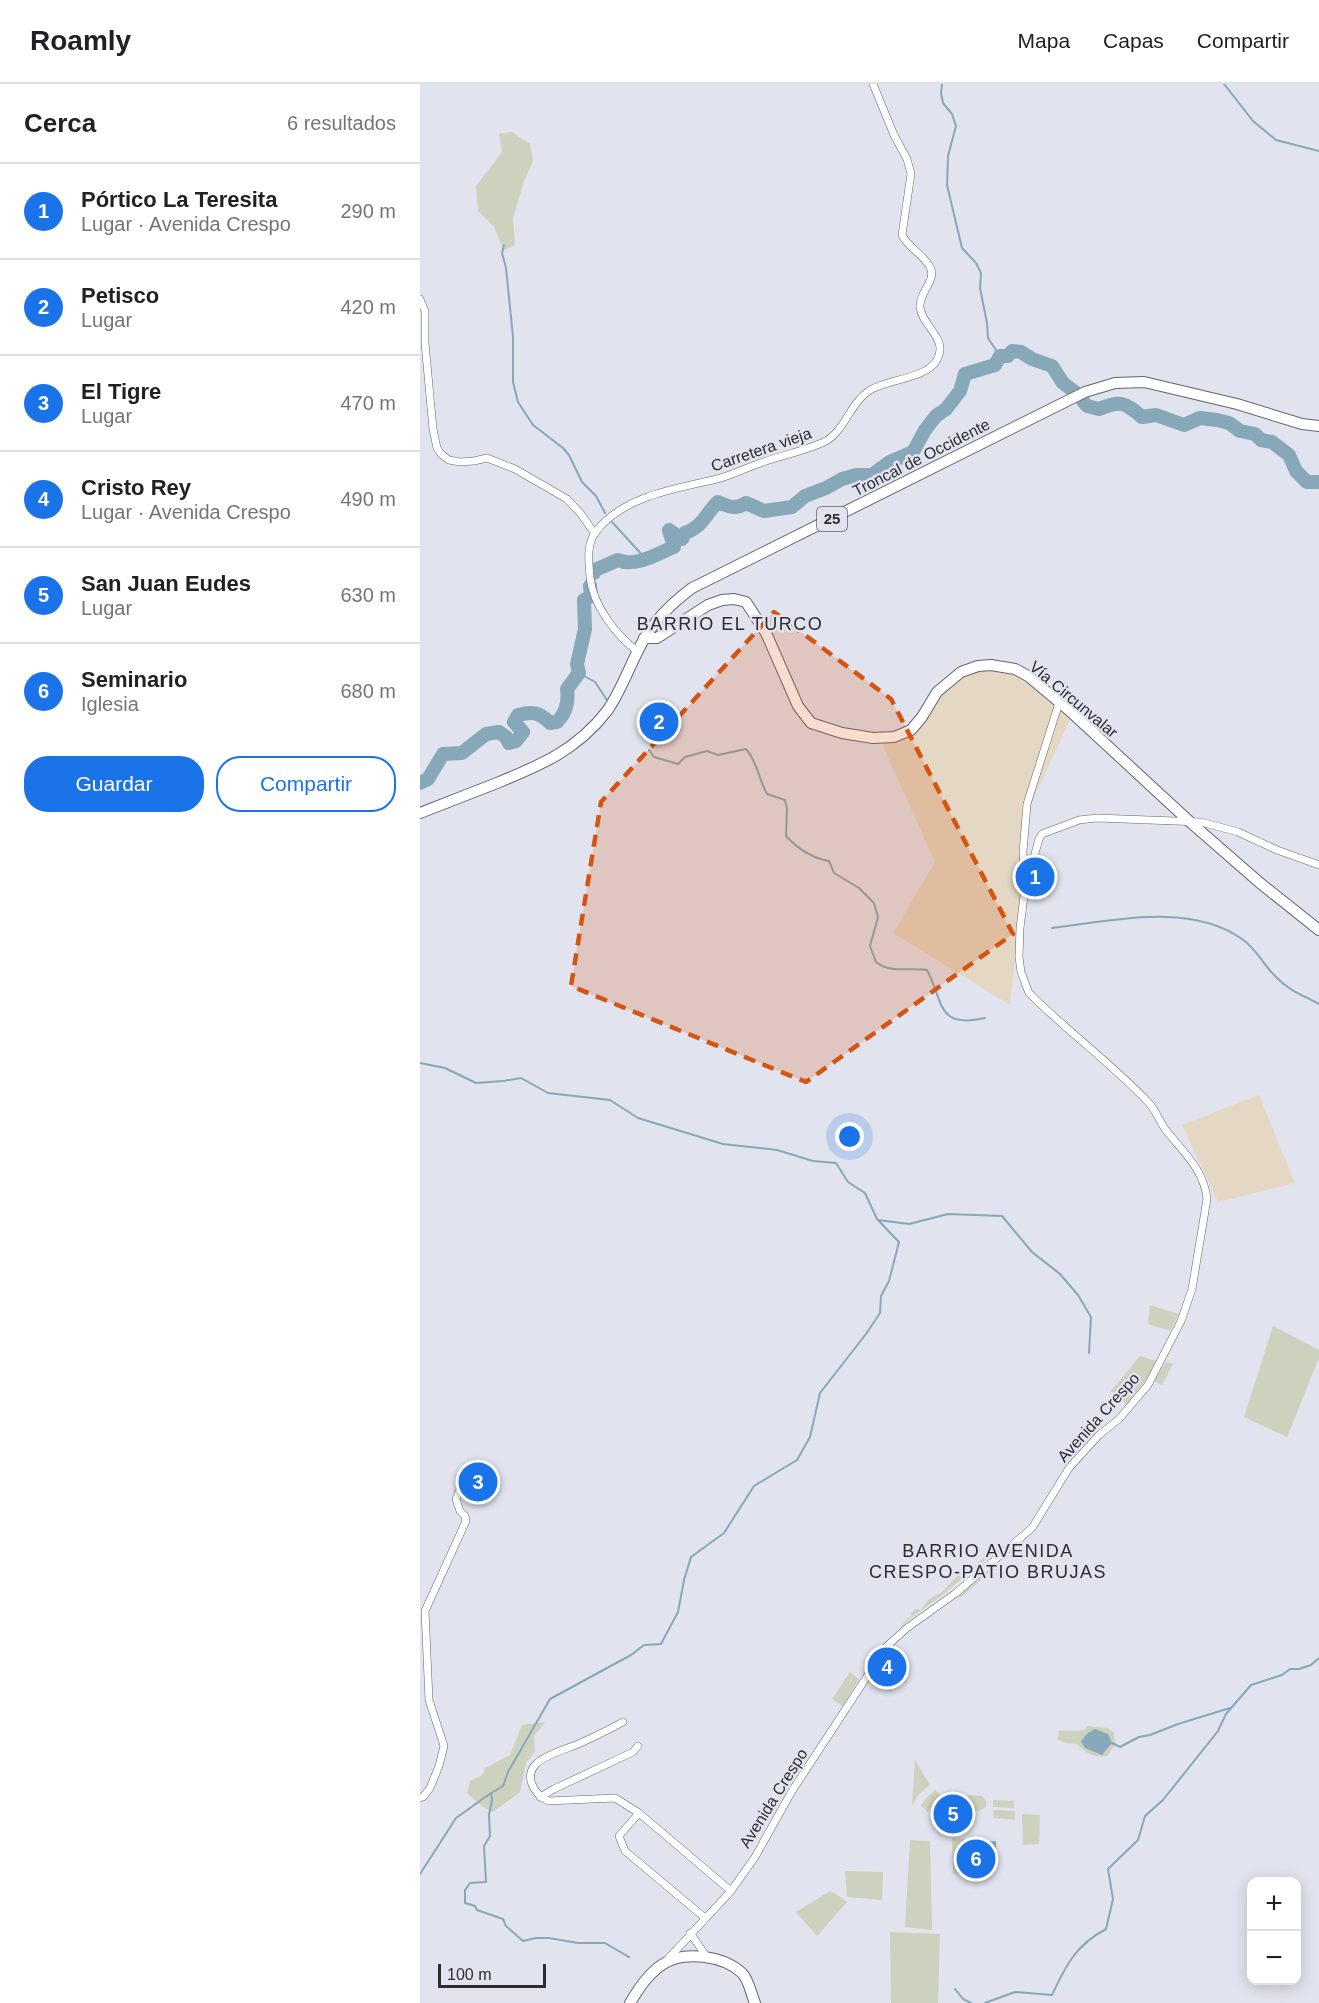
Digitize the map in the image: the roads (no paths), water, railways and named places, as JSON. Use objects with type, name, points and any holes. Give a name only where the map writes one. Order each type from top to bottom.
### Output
[{"type":"main road","name":"Troncal de Occidente","points":[[420,813],[537,767],[579,740],[597,723],[613,701],[644,638],[664,611],[692,588],[1085,392],[1102,386],[1144,382],[1319,426]]},
{"type":"main road","name":"Vía Circunvalar","points":[[644,638],[657,638],[708,605],[734,599],[746,602],[766,633],[798,706],[811,723],[825,729],[863,736],[894,737],[911,730],[937,692],[961,672],[978,666],[991,665],[1015,669],[1028,676],[1190,822],[1260,883],[1319,930]]},
{"type":"main road","points":[[665,1963],[686,1957],[707,1957],[723,1962],[743,1974],[755,2003]]},
{"type":"main road","name":"Avenida Crespo","points":[[630,2003],[644,1980],[665,1963]]},
{"type":"street","name":"Carretera vieja","points":[[594,534],[615,515],[636,502],[675,488],[715,480],[830,439],[864,393],[882,384],[926,371],[938,359],[939,341],[920,307],[921,297],[932,278],[931,271],[927,263],[904,240],[902,235],[911,174],[907,159],[894,135],[873,84]]},
{"type":"street","points":[[420,300],[425,311],[424,343],[437,448],[449,460],[474,462],[487,458],[515,469],[567,499],[581,514],[594,534],[588,554],[594,597],[622,640],[638,652]]},
{"type":"street","name":"Avenida Crespo","points":[[665,1963],[690,1933],[731,1891],[754,1857],[792,1791],[888,1646],[907,1628],[956,1593],[1032,1528],[1070,1468],[1099,1435],[1119,1419],[1152,1380],[1181,1321],[1192,1289],[1207,1199],[1206,1188],[1201,1176],[1150,1103],[1029,993],[1021,972],[1020,927],[1025,888],[1023,852],[1027,804],[1059,703]]},
{"type":"street","points":[[1025,888],[1039,839],[1048,831],[1079,820],[1097,818],[1201,822],[1238,831],[1277,850],[1319,865]]},
{"type":"street","points":[[420,1798],[430,1788],[444,1746],[429,1700],[426,1611],[466,1521],[456,1499],[461,1487],[478,1474]]},
{"type":"street","points":[[623,1722],[546,1756],[535,1765],[530,1777],[533,1788],[540,1797],[548,1801],[615,1798],[639,1813],[731,1891]]},
{"type":"street","points":[[540,1797],[633,1752],[638,1746]]},
{"type":"street","points":[[639,1813],[619,1836],[621,1844],[626,1851],[705,1918]]},
{"type":"street","points":[[690,1933],[707,1957]]},
{"type":"water","points":[[1095,1729],[1108,1734],[1112,1743],[1102,1755],[1085,1748],[1081,1741]]},
{"type":"water","points":[[996,1841],[996,1865],[986,1865],[985,1842]]},
{"type":"waterway","points":[[942,84],[943,103],[952,114],[956,126],[948,156],[947,185],[962,248],[976,263],[981,273],[980,288],[988,338],[1000,356]]},
{"type":"waterway","points":[[1224,84],[1253,121],[1276,140],[1319,151]]},
{"type":"waterway","points":[[504,245],[502,253],[506,268],[513,337],[513,382],[518,402],[533,425],[569,455],[582,482],[596,496],[605,513]]},
{"type":"waterway","points":[[594,573],[595,570],[618,560],[639,561],[674,547],[669,530],[682,539],[685,533],[696,527],[718,502],[732,507],[746,503],[764,511],[792,507],[805,496],[842,479],[856,475],[872,475],[890,462],[913,452],[925,430],[960,391],[965,374],[995,365],[1000,356],[1008,356],[1012,351],[1021,352],[1032,359],[1052,366],[1063,383],[1075,392]]},
{"type":"waterway","points":[[1083,401],[1087,406],[1099,409],[1112,404],[1122,404],[1142,417],[1156,415],[1184,425],[1200,418],[1229,423],[1240,431],[1255,434],[1261,440],[1272,442],[1289,455],[1296,471],[1307,482],[1319,482]]},
{"type":"waterway","points":[[612,522],[645,558]]},
{"type":"waterway","points":[[420,783],[428,779],[443,754],[462,753],[486,734],[499,732],[506,737],[509,743],[516,741],[523,732],[514,722],[518,715],[535,713],[550,723],[560,719],[566,707],[567,689],[579,673],[577,664],[585,629],[584,600],[591,596],[590,586]]},
{"type":"waterway","points":[[579,673],[595,682],[607,700]]},
{"type":"waterway","points":[[649,750],[654,757],[678,764],[685,757],[707,751],[718,755],[746,749],[753,759],[767,794],[785,800],[786,836],[806,852],[829,861],[834,873],[859,888],[874,903],[878,917],[870,946],[876,962],[894,969],[927,970],[940,1002],[950,1016],[958,1020],[985,1018]]},
{"type":"waterway","points":[[1052,928],[1150,917],[1175,917],[1199,921],[1222,928],[1242,939],[1252,947],[1281,982],[1319,1004]]},
{"type":"waterway","points":[[420,1063],[445,1068],[476,1083],[521,1078],[548,1093],[610,1100],[638,1118],[723,1144],[777,1150],[813,1161],[836,1163],[848,1182],[865,1193],[877,1219],[899,1242],[889,1281],[881,1296],[880,1313],[820,1393],[810,1437],[797,1460],[754,1486],[724,1533],[691,1557],[678,1612],[661,1644],[644,1645],[631,1655],[550,1699],[508,1772],[503,1786],[491,1793],[490,1836],[484,1846],[486,1882],[470,1883],[465,1890],[465,1903],[503,1919],[506,1926],[523,1941],[549,1938],[578,1943],[605,1943],[629,1957]]},
{"type":"waterway","points":[[878,1220],[909,1224],[948,1214],[1002,1216],[1032,1252],[1060,1274],[1078,1295],[1091,1317],[1089,1353]]},
{"type":"waterway","points":[[985,2003],[1015,1992],[1052,1995],[1062,1974],[1079,1949],[1106,1929],[1113,1899],[1108,1869],[1138,1840],[1145,1816],[1163,1800],[1218,1731],[1226,1714],[1251,1685],[1282,1675],[1290,1669],[1311,1665],[1319,1658]]},
{"type":"waterway","points":[[1112,1743],[1120,1747],[1139,1737],[1230,1708]]},
{"type":"waterway","points":[[420,1874],[456,1818],[491,1793]]},
{"type":"waterway","points":[[955,1989],[963,1999],[971,2003]]},
{"type":"place","name":"Petisco","points":[[659,722]]},
{"type":"place","name":"Pórtico La Teresita","points":[[1035,877]]},
{"type":"place","name":"El Tigre","points":[[478,1482]]},
{"type":"place","name":"Cristo Rey","points":[[887,1667]]},
{"type":"place","name":"San Juan Eudes","points":[[953,1814]]},
{"type":"place","name":"Seminario","points":[[976,1859]]},
{"type":"district","name":"BARRIO EL TURCO","points":[[730,624]]},
{"type":"district","name":"BARRIO AVENIDA CRESPO-PATIO BRUJAS","points":[[988,1561]]}]
